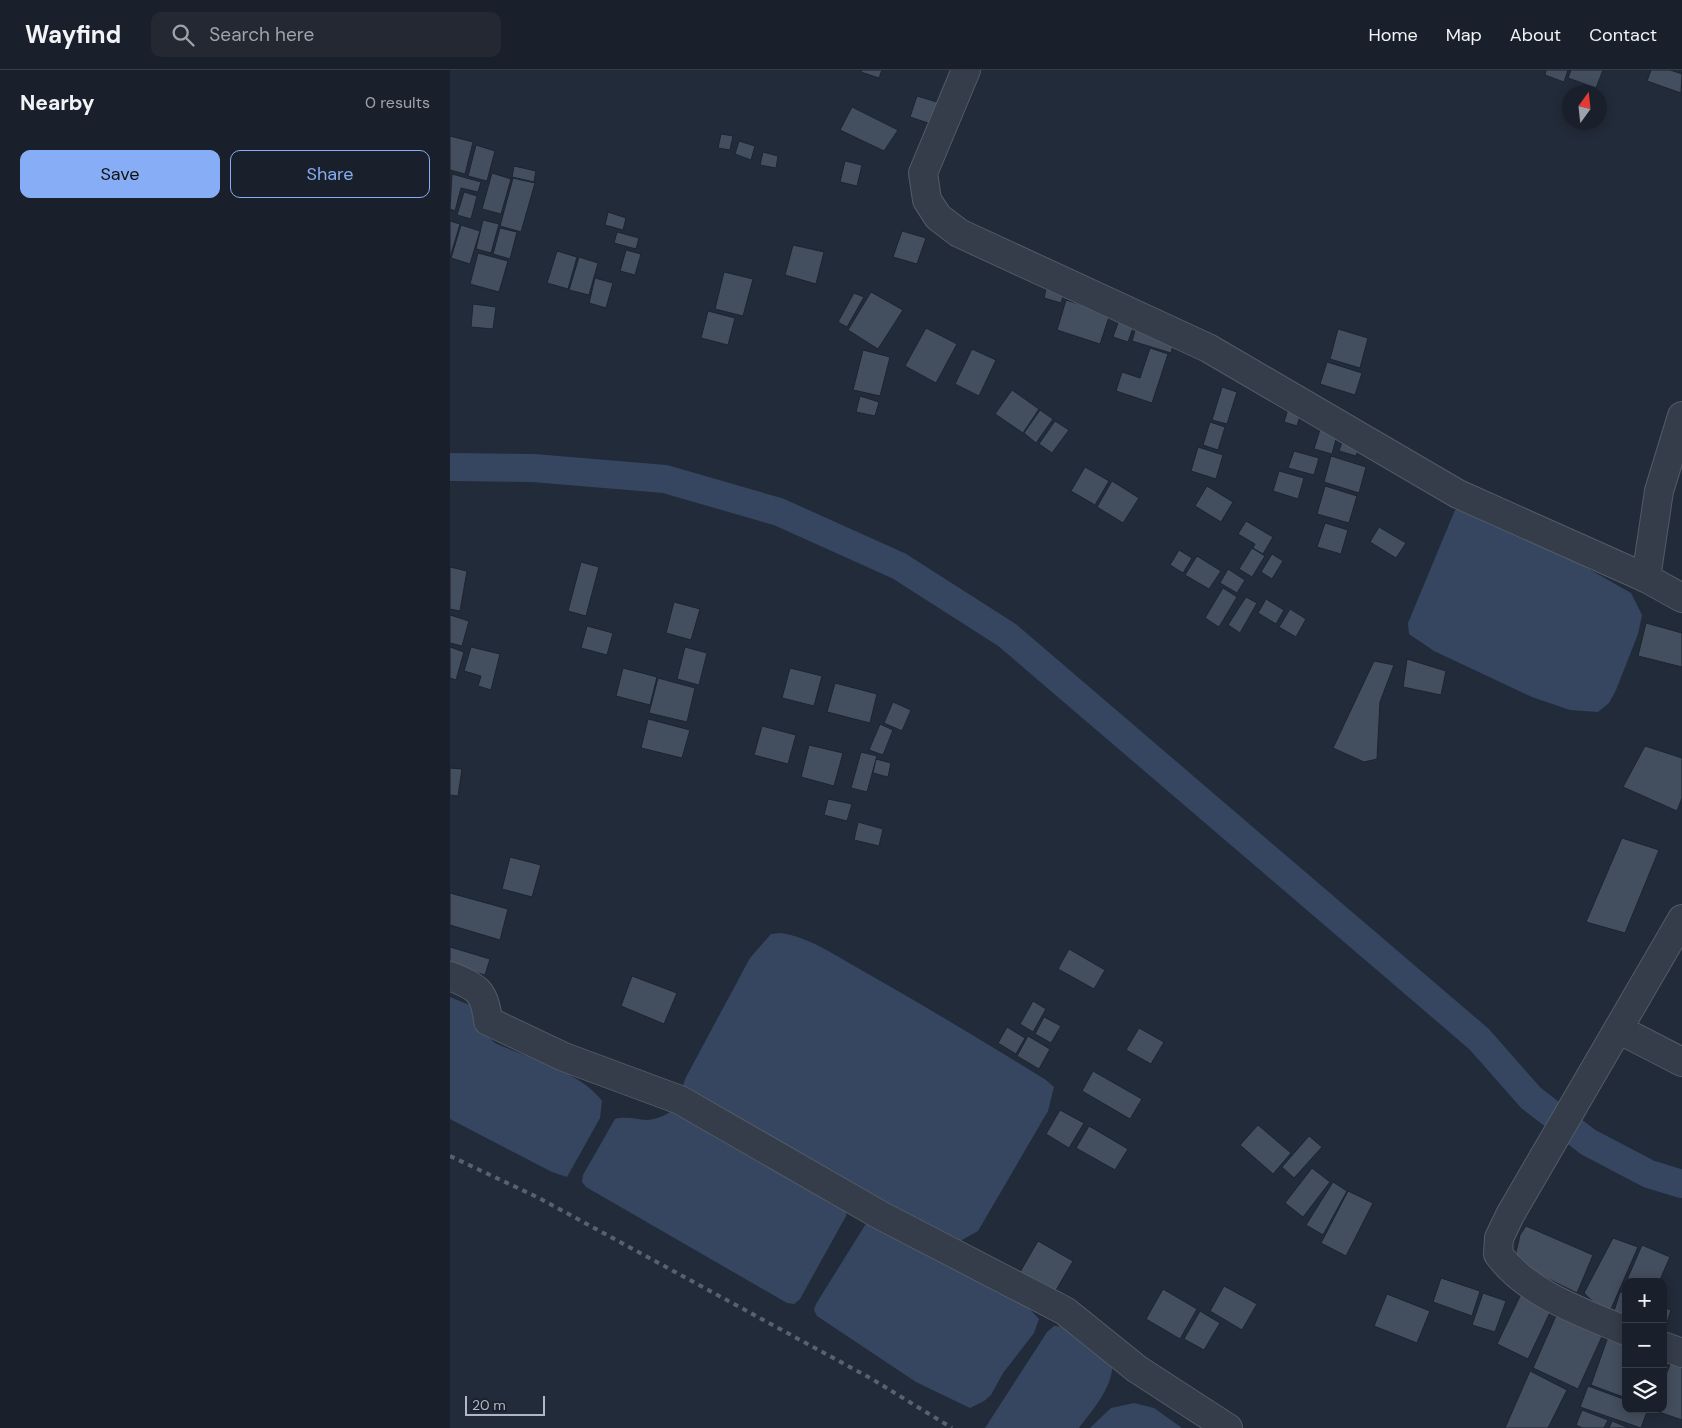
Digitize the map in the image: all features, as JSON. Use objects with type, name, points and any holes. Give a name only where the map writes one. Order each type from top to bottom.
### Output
[{"type":"street","points":[[966,70],[923,173],[927,200],[938,217],[960,233],[1208,348],[1458,494],[1646,578],[1682,598]]},
{"type":"street","points":[[1646,578],[1659,491],[1682,416]]},
{"type":"street","points":[[1622,1329],[1548,1296],[1508,1268],[1498,1254],[1499,1238],[1510,1215],[1682,919]]},
{"type":"street","points":[[450,976],[472,985],[482,994],[486,1002],[488,1021],[564,1057],[680,1100],[880,1215],[1065,1311],[1137,1369],[1228,1428]]},
{"type":"street","points":[[1612,1039],[1682,1062]]},
{"type":"street","points":[[1667,1347],[1682,1353]]},
{"type":"water","points":[[1455,510],[1461,510],[1573,560],[1631,593],[1642,615],[1638,634],[1616,690],[1609,703],[1598,712],[1570,710],[1532,697],[1434,651],[1409,634],[1408,623]]},
{"type":"water","points":[[781,933],[813,943],[833,954],[978,1038],[1046,1080],[1054,1087],[1048,1111],[978,1231],[962,1240],[945,1241],[686,1092],[683,1086],[685,1079],[750,958],[771,934]]},
{"type":"water","points":[[450,997],[472,1006],[485,1034],[495,1043],[568,1074],[593,1091],[602,1101],[600,1118],[567,1177],[552,1172],[450,1119]]},
{"type":"water","points":[[670,1112],[680,1114],[847,1209],[846,1216],[800,1299],[794,1304],[787,1303],[586,1187],[582,1182],[583,1175],[615,1119],[647,1120],[661,1117]]},
{"type":"water","points":[[867,1222],[1019,1298],[1039,1319],[1034,1333],[1003,1373],[991,1395],[984,1401],[970,1408],[916,1382],[817,1316],[814,1310],[816,1304]]},
{"type":"water","points":[[1054,1326],[1069,1327],[1112,1361],[1112,1370],[1107,1388],[1096,1405],[1079,1428],[985,1428],[1047,1332]]},
{"type":"water","points":[[1134,1403],[1154,1408],[1182,1428],[1090,1428],[1111,1408]]},
{"type":"building","points":[[862,70],[882,70],[879,78],[861,72]]},
{"type":"building","points":[[1546,70],[1568,70],[1564,82],[1545,75]]},
{"type":"building","points":[[1571,70],[1603,70],[1597,85],[1588,85],[1568,78]]},
{"type":"building","points":[[1651,70],[1670,70],[1682,74],[1681,93],[1647,81]]},
{"type":"building","points":[[917,96],[947,105],[940,127],[910,117]]},
{"type":"building","points":[[852,107],[898,130],[884,151],[840,130]]},
{"type":"building","points":[[721,134],[733,136],[730,150],[718,148]]},
{"type":"building","points":[[450,136],[473,142],[465,174],[450,170]]},
{"type":"building","points":[[739,141],[755,146],[751,160],[735,154]]},
{"type":"building","points":[[476,145],[495,151],[487,181],[468,176]]},
{"type":"building","points":[[763,152],[778,156],[776,168],[760,165]]},
{"type":"building","points":[[845,161],[862,165],[857,186],[840,182]]},
{"type":"building","points":[[514,166],[536,171],[534,182],[512,177]]},
{"type":"building","points":[[492,173],[511,179],[501,214],[482,209]]},
{"type":"building","points":[[452,174],[481,182],[478,192],[461,188],[455,211],[450,209]]},
{"type":"building","points":[[513,178],[535,183],[521,232],[500,226]]},
{"type":"building","points":[[464,192],[477,196],[471,219],[457,215]]},
{"type":"building","points":[[608,212],[626,218],[623,230],[605,225]]},
{"type":"building","points":[[483,220],[499,224],[491,253],[476,249]]},
{"type":"building","points":[[450,221],[460,224],[450,258]]},
{"type":"building","points":[[461,225],[480,231],[470,264],[451,258]]},
{"type":"building","points":[[500,228],[517,232],[510,259],[493,254]]},
{"type":"building","points":[[902,231],[926,238],[917,264],[893,257]]},
{"type":"building","points":[[617,232],[639,238],[636,249],[614,243]]},
{"type":"building","points":[[793,245],[824,252],[816,284],[785,275]]},
{"type":"building","points":[[626,250],[641,254],[635,275],[620,271]]},
{"type":"building","points":[[557,251],[577,257],[568,289],[547,283]]},
{"type":"building","points":[[478,253],[508,261],[499,292],[470,284]]},
{"type":"building","points":[[579,257],[598,263],[589,295],[569,290]]},
{"type":"building","points":[[724,272],[753,279],[743,316],[715,309]]},
{"type":"building","points":[[595,278],[613,283],[606,308],[589,303]]},
{"type":"building","points":[[1047,285],[1065,290],[1061,303],[1044,298]]},
{"type":"building","points":[[871,292],[903,310],[878,349],[848,330]]},
{"type":"building","points":[[854,293],[864,297],[847,327],[838,322]]},
{"type":"building","points":[[1066,300],[1110,314],[1100,344],[1057,330]]},
{"type":"building","points":[[473,304],[496,307],[493,329],[471,327]]},
{"type":"building","points":[[708,311],[735,318],[728,345],[701,338]]},
{"type":"building","points":[[1119,320],[1134,325],[1128,342],[1113,337]]},
{"type":"building","points":[[1137,324],[1175,337],[1171,353],[1132,341]]},
{"type":"building","points":[[926,328],[957,344],[936,383],[905,366]]},
{"type":"building","points":[[1338,329],[1368,338],[1360,368],[1330,359]]},
{"type":"building","points":[[1150,348],[1168,354],[1152,403],[1116,391],[1122,372],[1140,378]]},
{"type":"building","points":[[972,349],[996,360],[979,396],[955,384]]},
{"type":"building","points":[[863,350],[890,357],[880,396],[853,390]]},
{"type":"building","points":[[1327,362],[1362,373],[1355,395],[1320,384]]},
{"type":"building","points":[[1222,387],[1237,392],[1227,424],[1212,420]]},
{"type":"building","points":[[1012,390],[1039,409],[1023,433],[995,414]]},
{"type":"building","points":[[860,396],[879,402],[875,416],[856,412]]},
{"type":"building","points":[[1289,406],[1302,409],[1297,426],[1284,422]]},
{"type":"building","points":[[1040,410],[1053,419],[1036,443],[1024,433]]},
{"type":"building","points":[[1055,421],[1069,430],[1052,453],[1039,444]]},
{"type":"building","points":[[1210,422],[1225,427],[1218,450],[1203,445]]},
{"type":"building","points":[[1322,423],[1339,428],[1332,454],[1314,449]]},
{"type":"building","points":[[1344,436],[1361,441],[1356,456],[1339,451]]},
{"type":"building","points":[[1198,447],[1223,455],[1216,479],[1191,471]]},
{"type":"building","points":[[1294,451],[1319,458],[1314,475],[1288,468]]},
{"type":"building","points":[[1331,456],[1366,467],[1359,493],[1324,482]]},
{"type":"building","points":[[1085,467],[1109,481],[1095,505],[1071,491]]},
{"type":"building","points":[[1279,471],[1304,478],[1298,499],[1273,491]]},
{"type":"building","points":[[1112,481],[1139,498],[1123,523],[1097,507]]},
{"type":"building","points":[[1207,486],[1233,502],[1221,522],[1195,506]]},
{"type":"building","points":[[1325,486],[1357,496],[1349,523],[1317,514]]},
{"type":"building","points":[[1246,521],[1273,537],[1263,554],[1253,548],[1255,544],[1238,534]]},
{"type":"building","points":[[1325,523],[1348,530],[1341,554],[1317,547]]},
{"type":"building","points":[[1379,527],[1406,543],[1396,558],[1370,542]]},
{"type":"building","points":[[1252,548],[1265,556],[1252,577],[1239,569]]},
{"type":"building","points":[[1179,550],[1192,558],[1183,573],[1170,565]]},
{"type":"building","points":[[1272,554],[1283,561],[1272,579],[1261,572]]},
{"type":"building","points":[[1197,556],[1221,571],[1209,589],[1185,575]]},
{"type":"building","points":[[581,562],[599,567],[586,616],[568,611]]},
{"type":"building","points":[[450,567],[467,571],[460,611],[450,609]]},
{"type":"building","points":[[1228,569],[1245,580],[1237,593],[1220,583]]},
{"type":"building","points":[[1223,588],[1237,597],[1219,627],[1205,618]]},
{"type":"building","points":[[1246,597],[1257,603],[1240,633],[1228,625]]},
{"type":"building","points":[[1266,599],[1284,610],[1276,624],[1258,613]]},
{"type":"building","points":[[674,602],[700,609],[691,640],[666,633]]},
{"type":"building","points":[[1290,609],[1306,619],[1296,637],[1279,627]]},
{"type":"building","points":[[450,615],[469,621],[462,646],[450,643]]},
{"type":"building","points":[[1646,623],[1682,633],[1682,667],[1638,656]]},
{"type":"building","points":[[587,626],[613,633],[607,655],[581,648]]},
{"type":"building","points":[[450,647],[464,652],[456,680],[450,678]]},
{"type":"building","points":[[471,647],[500,654],[491,690],[478,686],[481,676],[464,671]]},
{"type":"building","points":[[685,647],[707,653],[699,685],[677,679]]},
{"type":"building","points":[[1407,659],[1446,671],[1441,695],[1403,687]]},
{"type":"building","points":[[1374,661],[1394,665],[1380,702],[1377,759],[1364,762],[1333,748]]},
{"type":"building","points":[[623,668],[657,677],[650,705],[616,696]]},
{"type":"building","points":[[790,668],[822,676],[814,706],[782,698]]},
{"type":"building","points":[[658,678],[695,688],[687,722],[649,713]]},
{"type":"building","points":[[835,683],[877,694],[870,723],[827,712]]},
{"type":"building","points":[[893,702],[911,710],[902,731],[884,723]]},
{"type":"building","points":[[648,719],[690,730],[682,758],[641,748]]},
{"type":"building","points":[[880,724],[893,730],[883,755],[869,750]]},
{"type":"building","points":[[762,726],[796,735],[788,764],[754,755]]},
{"type":"building","points":[[809,745],[843,753],[834,786],[801,777]]},
{"type":"building","points":[[1645,746],[1682,758],[1682,798],[1677,811],[1623,787]]},
{"type":"building","points":[[861,752],[877,756],[867,792],[851,788]]},
{"type":"building","points":[[876,759],[891,763],[888,777],[873,773]]},
{"type":"building","points":[[450,768],[462,769],[458,796],[450,795]]},
{"type":"building","points":[[828,799],[852,804],[847,821],[824,815]]},
{"type":"building","points":[[858,822],[883,829],[879,846],[854,840]]},
{"type":"building","points":[[1622,838],[1659,850],[1625,933],[1586,922]]},
{"type":"building","points":[[510,857],[541,865],[532,897],[502,889]]},
{"type":"building","points":[[450,893],[508,909],[500,940],[450,925]]},
{"type":"building","points":[[450,947],[490,959],[485,975],[450,965]]},
{"type":"building","points":[[1069,949],[1105,970],[1094,989],[1058,969]]},
{"type":"building","points":[[632,976],[677,993],[664,1024],[621,1006]]},
{"type":"building","points":[[1033,1001],[1046,1009],[1033,1032],[1020,1024]]},
{"type":"building","points":[[1044,1017],[1061,1026],[1051,1043],[1035,1034]]},
{"type":"building","points":[[1007,1027],[1025,1038],[1016,1054],[998,1043]]},
{"type":"building","points":[[1139,1028],[1164,1042],[1151,1064],[1126,1050]]},
{"type":"building","points":[[1028,1036],[1050,1049],[1039,1069],[1017,1056]]},
{"type":"building","points":[[1093,1071],[1142,1099],[1130,1119],[1082,1091]]},
{"type":"building","points":[[1060,1110],[1084,1123],[1069,1148],[1046,1134]]},
{"type":"building","points":[[1258,1125],[1291,1153],[1273,1174],[1240,1145]]},
{"type":"building","points":[[1089,1126],[1128,1149],[1115,1170],[1076,1148]]},
{"type":"building","points":[[1309,1136],[1322,1147],[1294,1178],[1282,1167]]},
{"type":"building","points":[[1312,1168],[1330,1182],[1303,1217],[1285,1203]]},
{"type":"building","points":[[1333,1182],[1347,1191],[1323,1235],[1306,1225]]},
{"type":"building","points":[[1348,1191],[1373,1203],[1346,1256],[1321,1243]]},
{"type":"building","points":[[1526,1226],[1593,1255],[1577,1293],[1518,1264],[1516,1252],[1520,1235]]},
{"type":"building","points":[[1613,1238],[1638,1247],[1625,1278],[1622,1278],[1622,1284],[1608,1316],[1584,1293]]},
{"type":"building","points":[[1038,1241],[1073,1261],[1055,1292],[1020,1272]]},
{"type":"building","points":[[1642,1245],[1670,1257],[1661,1278],[1628,1278]]},
{"type":"building","points":[[1441,1278],[1480,1291],[1472,1316],[1433,1302]]},
{"type":"building","points":[[1224,1286],[1257,1304],[1242,1330],[1210,1311]]},
{"type":"building","points":[[1163,1289],[1197,1309],[1180,1339],[1146,1319]]},
{"type":"building","points":[[1523,1290],[1554,1304],[1528,1359],[1497,1344]]},
{"type":"building","points":[[1620,1292],[1622,1293],[1622,1325],[1611,1321]]},
{"type":"building","points":[[1483,1293],[1506,1301],[1495,1332],[1472,1325]]},
{"type":"building","points":[[1387,1294],[1430,1311],[1417,1343],[1374,1326]]},
{"type":"building","points":[[1667,1308],[1671,1310],[1667,1323]]},
{"type":"building","points":[[1559,1309],[1605,1330],[1578,1389],[1533,1368]]},
{"type":"building","points":[[1200,1311],[1220,1323],[1204,1350],[1184,1339]]},
{"type":"building","points":[[1609,1334],[1622,1339],[1622,1397],[1591,1385]]},
{"type":"building","points":[[1675,1352],[1682,1355],[1682,1420],[1662,1413],[1667,1413],[1667,1372]]},
{"type":"building","points":[[1530,1371],[1567,1390],[1548,1428],[1505,1428]]},
{"type":"building","points":[[1588,1386],[1622,1399],[1622,1413],[1647,1413],[1641,1428],[1580,1407]]},
{"type":"building","points":[[1582,1410],[1608,1420],[1604,1428],[1582,1428],[1576,1425]]},
{"type":"building","points":[[1612,1421],[1629,1428],[1609,1428]]},
{"type":"waterway","points":[[450,467],[533,468],[665,479],[779,512],[899,566],[1007,635],[1479,1039],[1531,1098],[1588,1142],[1649,1174],[1682,1184]]},
{"type":"railway","points":[[450,1156],[539,1198],[872,1379],[952,1428]]}]
